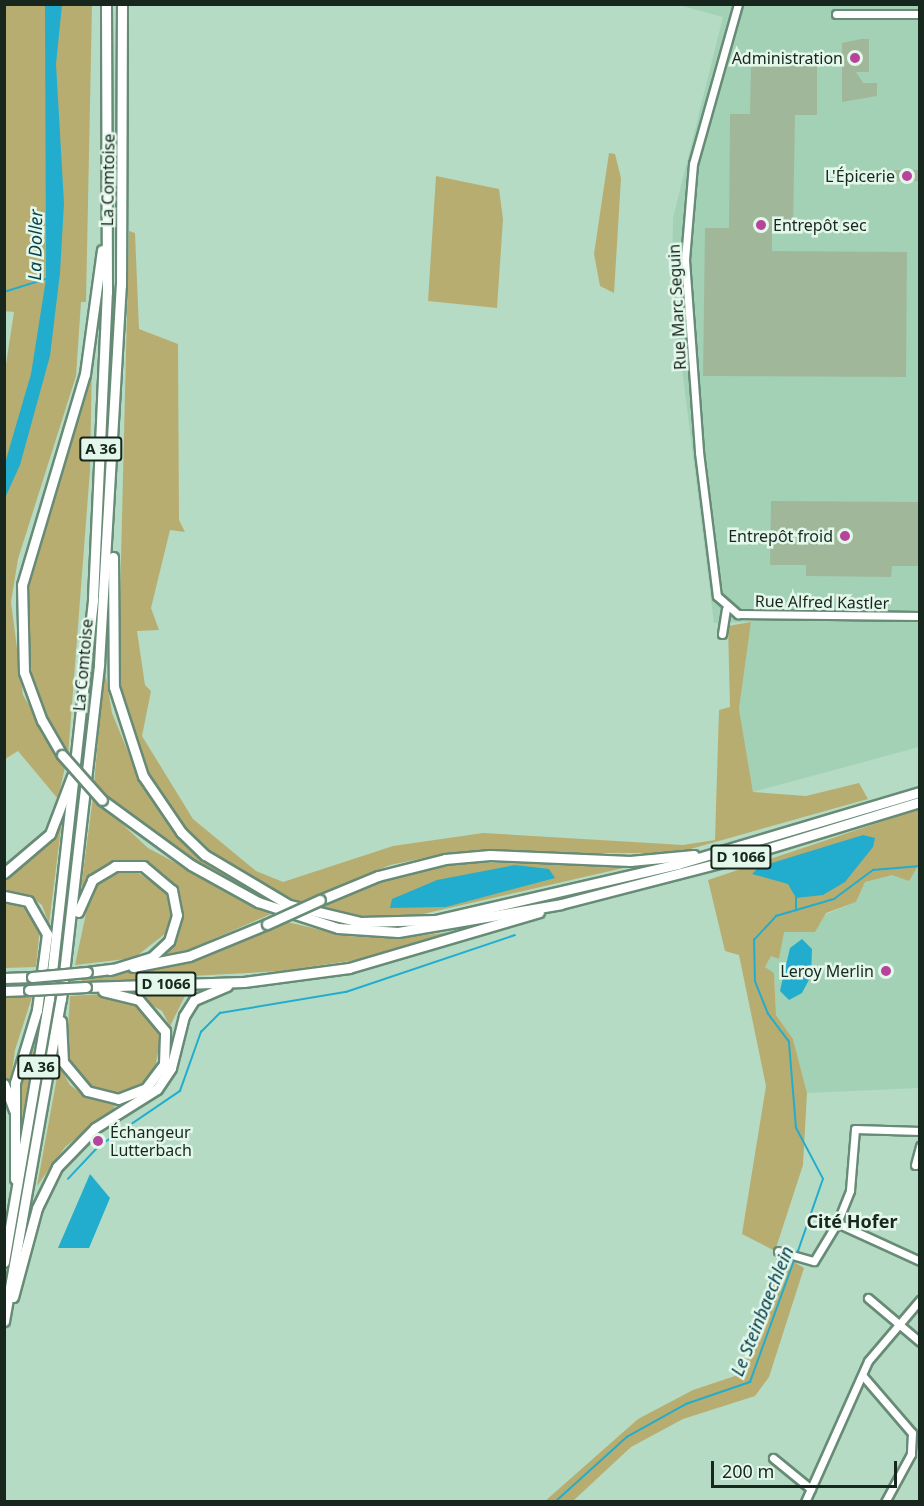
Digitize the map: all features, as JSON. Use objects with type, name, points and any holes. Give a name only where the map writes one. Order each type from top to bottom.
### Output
[{"type":"highway","name":"La Comtoise","points":[[4,1262],[49,999],[79,757],[96,547],[107,237],[106,4]]},
{"type":"highway","name":"La Comtoise","points":[[6,1316],[58,1013],[70,927],[109,525],[121,285],[122,4]]},
{"type":"highway","points":[[107,237],[85,374],[22,585],[24,672],[42,721],[62,754],[102,800],[200,871],[258,902],[329,926],[368,931],[437,928],[561,903]]},
{"type":"highway","points":[[109,525],[111,664],[130,746],[182,832],[257,890],[321,915],[410,923],[614,880],[717,852]]},
{"type":"highway","points":[[4,873],[50,834],[79,757]]},
{"type":"highway","name":"D 1066","points":[[4,978],[110,970],[189,956],[378,876],[446,859],[490,855],[630,861],[717,852],[920,792]]},
{"type":"highway","name":"D 1066","points":[[4,991],[244,982],[400,957],[561,903],[720,863],[920,802]]},
{"type":"highway","points":[[70,927],[86,887],[106,869],[142,866],[166,882],[177,915],[169,941],[152,957],[110,970]]},
{"type":"highway","points":[[4,896],[28,901],[47,934],[37,1010],[15,1083],[17,1118],[15,1204]]},
{"type":"highway","points":[[4,973],[27,977]]},
{"type":"highway","points":[[6,1316],[36,1208],[57,1167],[95,1128],[157,1089],[171,1068],[184,1017],[194,1000],[244,982]]},
{"type":"highway","points":[[58,1013],[63,1062],[77,1083],[108,1098],[146,1088],[164,1064],[167,1047],[157,1015],[139,1000],[87,987]]},
{"type":"highway","points":[[4,1084],[17,1118]]},
{"type":"street","name":"Rue Marc Seguin","points":[[726,609],[717,596],[699,452],[685,260],[693,164],[738,4]]},
{"type":"street","points":[[836,14],[920,14]]},
{"type":"street","name":"Rue Alfred Kastler","points":[[726,609],[738,614],[920,616]]},
{"type":"street","points":[[722,634],[726,609]]},
{"type":"street","points":[[778,1251],[814,1261],[837,1223],[850,1190],[855,1129],[920,1131]]},
{"type":"street","points":[[915,1165],[920,1146]]},
{"type":"street","points":[[837,1223],[920,1261]]},
{"type":"street","points":[[868,1298],[920,1342]]},
{"type":"street","points":[[806,1502],[877,1346],[920,1300]]},
{"type":"street","points":[[863,1376],[912,1433],[911,1454],[885,1502]]},
{"type":"street","points":[[773,1458],[811,1490]]},
{"type":"shaded area","points":[[5,5],[92,5],[86,302],[81,302],[76,376],[18,559],[11,602],[23,695],[65,767],[58,799],[18,751],[5,759],[4,377],[14,312],[4,311]]},
{"type":"shaded area","points":[[679,5],[919,5],[919,747],[753,792],[739,709],[751,622],[714,623],[672,289],[673,218],[723,17]]},
{"type":"shaded area","points":[[609,153],[615,154],[621,178],[614,293],[600,286],[594,254]]},
{"type":"shaded area","points":[[436,176],[499,189],[503,219],[497,308],[428,301]]},
{"type":"shaded area","points":[[129,231],[135,233],[139,329],[178,344],[179,520],[185,532],[170,530],[151,608],[159,630],[137,631],[145,685],[151,691],[142,736],[193,819],[256,871],[283,882],[393,846],[483,833],[683,845],[715,840],[719,710],[730,707],[728,626],[751,622],[739,709],[753,792],[806,796],[859,783],[868,799],[687,850],[659,853],[448,853],[390,865],[299,903],[215,855],[179,820],[149,777],[118,682]]},
{"type":"shaded area","points":[[92,360],[90,470],[68,756],[35,694],[23,616],[39,540]]},
{"type":"shaded area","points":[[104,665],[112,713],[142,786],[188,844],[245,889],[168,844],[94,786]]},
{"type":"shaded area","points":[[93,797],[148,848],[271,914],[188,950],[157,956],[177,934],[182,917],[174,885],[164,874],[135,860],[118,861],[98,869],[81,888]]},
{"type":"shaded area","points":[[919,809],[919,864],[909,881],[892,875],[865,882],[856,902],[826,913],[815,932],[784,932],[779,959],[771,956],[765,967],[774,973],[776,1015],[793,1039],[807,1093],[803,1165],[775,1251],[742,1234],[766,1086],[739,955],[725,951],[708,880]]},
{"type":"shaded area","points":[[62,820],[49,924],[42,905],[30,896],[5,890],[4,877],[43,849]]},
{"type":"shaded area","points":[[467,862],[632,866],[423,914],[368,917],[312,908],[378,880]]},
{"type":"shaded area","points":[[919,864],[919,1088],[807,1093],[793,1039],[776,1015],[774,974],[765,967],[771,956],[779,959],[783,932],[856,902],[865,882]]},
{"type":"shaded area","points":[[134,870],[166,892],[171,916],[166,933],[134,958],[75,965],[91,890],[106,875]]},
{"type":"shaded area","points":[[4,899],[35,913],[40,927],[36,967],[5,968]]},
{"type":"shaded area","points":[[283,921],[347,936],[398,938],[463,931],[363,959],[281,971],[82,982],[82,977],[163,967]]},
{"type":"shaded area","points":[[189,988],[170,1026],[162,1011],[126,990]]},
{"type":"shaded area","points":[[33,994],[15,1050],[10,1087],[5,1076],[5,995]]},
{"type":"shaded area","points":[[104,994],[144,1008],[161,1039],[154,1072],[131,1092],[100,1093],[85,1085],[66,1058],[70,996]]},
{"type":"shaded area","points":[[38,1019],[23,1122],[20,1082]]},
{"type":"shaded area","points":[[59,1066],[70,1085],[86,1097],[115,1104],[114,1109],[65,1147],[37,1186]]},
{"type":"shaded area","points":[[784,1256],[804,1268],[769,1377],[755,1396],[683,1419],[631,1447],[573,1501],[544,1502],[638,1419],[693,1390],[741,1374]]},
{"type":"water","name":"La Doller","points":[[45,5],[62,5],[56,64],[64,203],[60,273],[50,356],[20,465],[5,498],[5,463],[31,374],[46,279]]},
{"type":"water","points":[[863,835],[875,838],[873,847],[845,882],[823,895],[796,898],[788,884],[752,874],[759,867]]},
{"type":"water","points":[[515,865],[549,869],[555,878],[446,907],[390,908],[392,899],[437,880]]},
{"type":"water","points":[[802,939],[812,949],[811,976],[802,993],[789,1000],[780,991],[790,948]]},
{"type":"water","points":[[90,1174],[110,1198],[89,1248],[58,1248]]},
{"type":"building","name":"Administration","points":[[869,39],[869,72],[856,72],[863,83],[877,83],[877,96],[842,102],[842,43]]},
{"type":"building","name":"Entrepôt sec","points":[[751,66],[817,66],[817,115],[795,115],[793,228],[772,228],[772,251],[907,252],[906,377],[703,376],[705,228],[729,228],[730,114],[750,114]]},
{"type":"building","name":"L'Épicerie","points":[[894,170],[920,170],[920,181],[894,181]]},
{"type":"building","name":"Entrepôt froid","points":[[771,501],[920,502],[920,566],[892,566],[891,577],[806,576],[806,565],[770,565]]},
{"type":"waterway","points":[[4,292],[46,279]]},
{"type":"waterway","name":"Le Steinbaechlein","points":[[797,1254],[823,1179],[796,1128],[789,1042],[768,1014],[755,981],[754,940],[776,916],[834,899],[873,870],[920,866]]},
{"type":"waterway","points":[[796,898],[796,911]]},
{"type":"waterway","points":[[68,1179],[99,1146],[180,1091],[201,1032],[220,1013],[346,992],[515,935]]},
{"type":"waterway","name":"Le Steinbaechlein","points":[[555,1502],[627,1437],[686,1404],[750,1382],[795,1258]]},
{"type":"place","name":"Administration","points":[[855,58]]},
{"type":"place","name":"L'Épicerie","points":[[907,176]]},
{"type":"place","name":"Entrepôt sec","points":[[761,225]]},
{"type":"place","name":"Entrepôt froid","points":[[845,536]]},
{"type":"place","name":"Leroy Merlin","points":[[886,971]]},
{"type":"place","name":"Échangeur Lutterbach","points":[[98,1141]]},
{"type":"district","name":"Cité Hofer","points":[[852,1221]]}]
